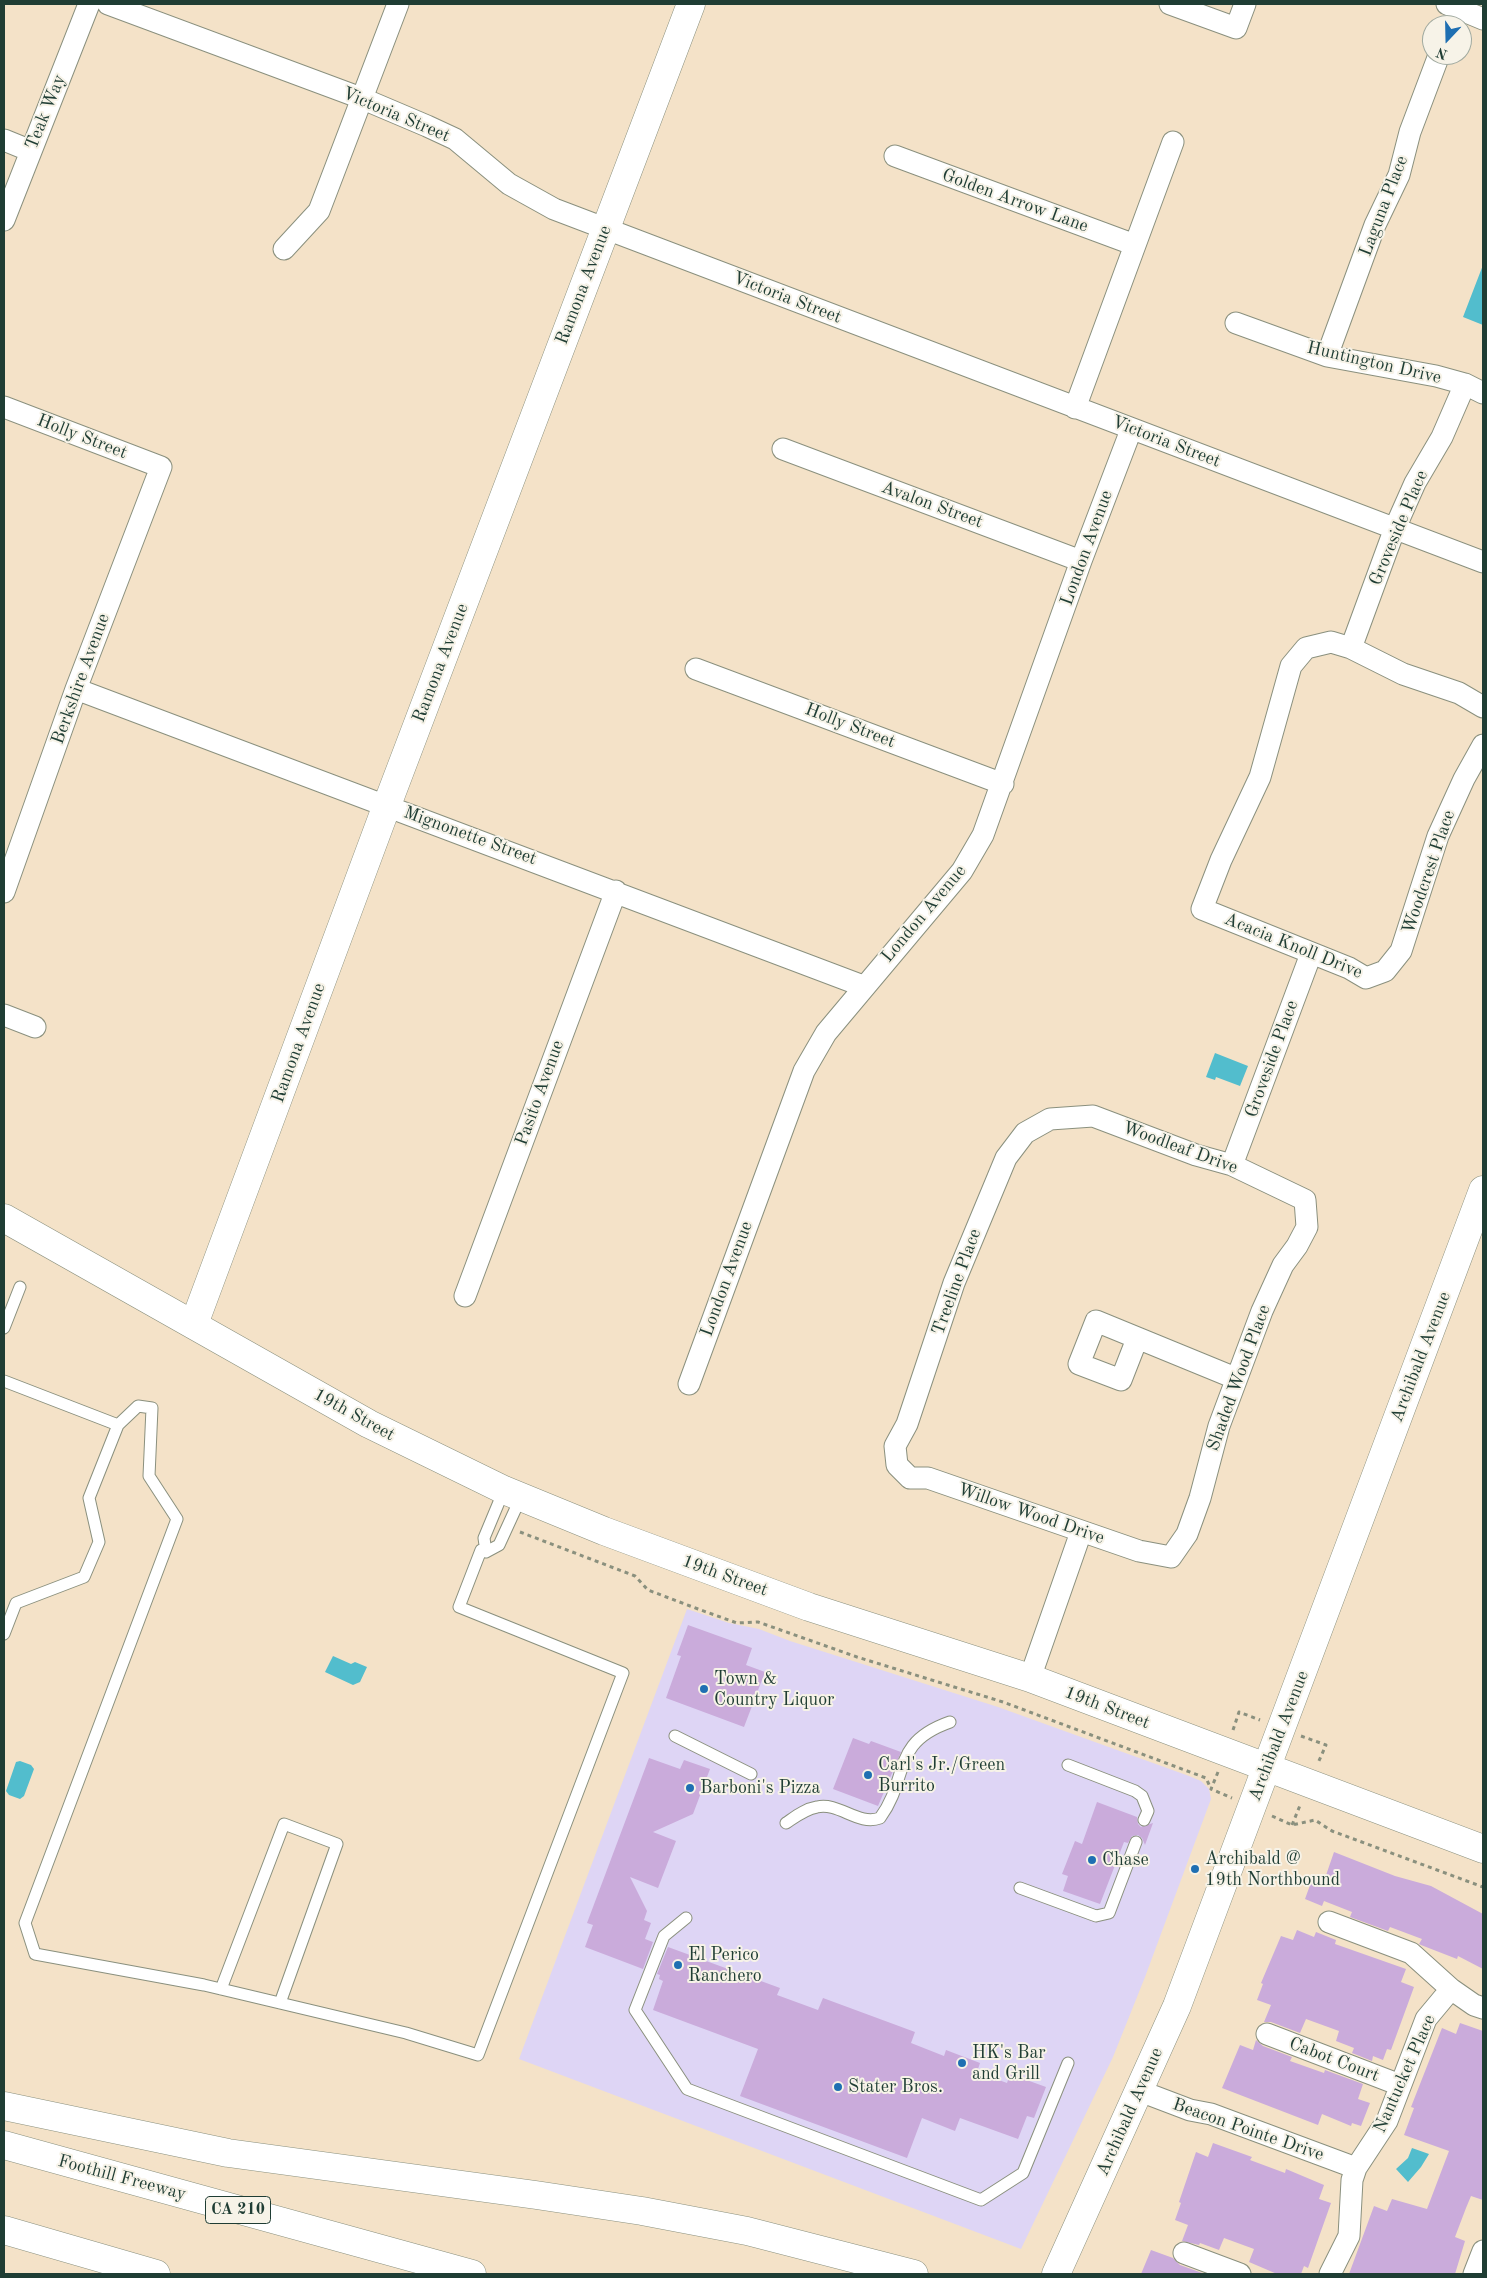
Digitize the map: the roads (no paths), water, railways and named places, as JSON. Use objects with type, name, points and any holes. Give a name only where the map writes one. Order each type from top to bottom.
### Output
[{"type":"main road","name":"Ramona Avenue","points":[[194,1324],[387,805],[691,4]]},
{"type":"main road","name":"Archibald Avenue","points":[[1056,2274],[1177,2006],[1483,1190]]},
{"type":"main road","name":"19th Street","points":[[4,1218],[369,1424],[512,1494],[604,1531],[814,1609],[1030,1678],[1483,1849]]},
{"type":"main road","points":[[4,2106],[228,2153],[536,2194],[652,2213],[747,2231],[914,2274]]},
{"type":"main road","name":"Foothill Freeway","points":[[4,2145],[472,2274]]},
{"type":"main road","points":[[4,2230],[156,2274]]},
{"type":"street","name":"Teak Way","points":[[4,220],[89,4]]},
{"type":"street","name":"Victoria Street","points":[[108,4],[361,98],[454,139],[509,184],[554,209],[1131,430],[1483,562]]},
{"type":"street","points":[[284,250],[319,211],[398,4]]},
{"type":"street","points":[[1170,4],[1236,28],[1245,4]]},
{"type":"street","points":[[1451,12],[1483,19]]},
{"type":"street","name":"Laguna Place","points":[[1328,356],[1375,225],[1399,175],[1410,132],[1435,65]]},
{"type":"street","points":[[4,140],[31,151]]},
{"type":"street","points":[[1076,408],[1173,142]]},
{"type":"street","name":"Golden Arrow Lane","points":[[895,156],[1135,245]]},
{"type":"street","name":"Huntington Drive","points":[[1236,323],[1328,356],[1393,366],[1474,389]]},
{"type":"street","name":"Groveside Place","points":[[1351,648],[1395,528],[1415,483],[1442,437],[1474,389]]},
{"type":"street","name":"Holly Street","points":[[4,407],[161,467]]},
{"type":"street","name":"London Avenue","points":[[689,1384],[804,1071],[826,1033],[962,871],[983,835],[1003,784],[1081,561],[1131,430]]},
{"type":"street","name":"Avalon Street","points":[[783,450],[1081,561]]},
{"type":"street","name":"Berkshire Avenue","points":[[4,892],[76,689],[161,467]]},
{"type":"street","name":"Acacia Knoll Drive","points":[[1351,648],[1331,642],[1306,648],[1291,666],[1260,777],[1221,860],[1202,909],[1349,968],[1366,978],[1386,971]]},
{"type":"street","points":[[1351,648],[1403,674],[1459,693],[1483,707]]},
{"type":"street","name":"Holly Street","points":[[696,669],[1003,784]]},
{"type":"street","name":"Mignonette Street","points":[[76,689],[864,986]]},
{"type":"street","name":"Woodcrest Place","points":[[1386,971],[1401,951],[1438,836],[1464,779],[1483,745]]},
{"type":"street","name":"Pasito Avenue","points":[[465,1296],[616,891]]},
{"type":"street","name":"Groveside Place","points":[[1232,1164],[1311,954]]},
{"type":"street","points":[[4,1015],[35,1027]]},
{"type":"street","name":"Woodleaf Drive","points":[[1050,1119],[1093,1116],[1196,1156],[1232,1164],[1305,1200]]},
{"type":"street","name":"Treeline Place","points":[[897,1465],[895,1446],[907,1424],[954,1283],[992,1189],[1006,1158],[1024,1133],[1050,1119]]},
{"type":"street","name":"Shaded Wood Place","points":[[1171,1557],[1187,1534],[1235,1378],[1283,1265],[1297,1246],[1307,1227],[1305,1200]]},
{"type":"street","points":[[1137,1339],[1235,1378]]},
{"type":"street","name":"Willow Wood Drive","points":[[897,1465],[910,1478],[928,1478],[1139,1551],[1171,1557]]},
{"type":"street","points":[[1030,1678],[1081,1532]]},
{"type":"street","points":[[1329,1922],[1411,1953],[1451,1989],[1474,2005],[1483,2008]]},
{"type":"street","name":"Nantucket Place","points":[[1330,2274],[1349,2236],[1352,2180],[1356,2168],[1387,2121],[1426,2019],[1451,1989]]},
{"type":"street","name":"Cabot Court","points":[[1267,2034],[1400,2085]]},
{"type":"street","name":"Beacon Pointe Drive","points":[[1140,2091],[1190,2110],[1211,2114],[1356,2168]]},
{"type":"street","points":[[1474,2274],[1483,2252]]},
{"type":"street","points":[[1184,2253],[1240,2274]]},
{"type":"lane","points":[[4,1328],[20,1287]]},
{"type":"lane","points":[[4,1381],[118,1425]]},
{"type":"lane","points":[[4,1634],[16,1603],[84,1577],[99,1542],[90,1498],[118,1425],[138,1406],[153,1409],[149,1476],[177,1519],[25,1924],[35,1954],[221,1988],[406,2033],[478,2055],[623,1673],[459,1607],[481,1550]]},
{"type":"lane","points":[[786,1823],[803,1812],[823,1806],[864,1820],[872,1821],[880,1818],[888,1806],[911,1746],[927,1732],[950,1722]]},
{"type":"lane","points":[[675,1736],[751,1774]]},
{"type":"lane","points":[[1068,1765],[1136,1790],[1142,1796],[1148,1810],[1144,1820]]},
{"type":"lane","points":[[221,1988],[284,1824],[337,1844],[280,2003]]},
{"type":"lane","points":[[1020,1888],[1096,1916],[1108,1913],[1136,1842]]},
{"type":"lane","points":[[686,1918],[664,1936],[635,2010],[687,2089],[981,2200],[1024,2173],[1068,2063]]},
{"type":"water","points":[[1483,265],[1483,325],[1463,317]]},
{"type":"water","points":[[1215,1053],[1248,1066],[1240,1086],[1216,1077],[1215,1080],[1206,1077]]},
{"type":"water","points":[[333,1656],[351,1664],[355,1662],[367,1667],[360,1682],[353,1685],[325,1672]]},
{"type":"water","points":[[20,1761],[31,1765],[34,1769],[24,1796],[20,1799],[9,1795],[6,1791],[16,1762]]},
{"type":"water","points":[[1412,2148],[1429,2154],[1408,2182],[1396,2169],[1408,2158]]},
{"type":"place","name":"Town & Country Liquor","points":[[704,1689]]},
{"type":"place","name":"Carl's Jr./Green Burrito","points":[[868,1775]]},
{"type":"place","name":"Barboni's Pizza","points":[[690,1788]]},
{"type":"place","name":"Chase","points":[[1092,1860]]},
{"type":"place","name":"Archibald @ 19th Northbound","points":[[1195,1869]]},
{"type":"place","name":"El Perico Ranchero","points":[[678,1965]]},
{"type":"place","name":"HK's Bar and Grill","points":[[962,2063]]},
{"type":"place","name":"Stater Bros.","points":[[838,2087]]}]
